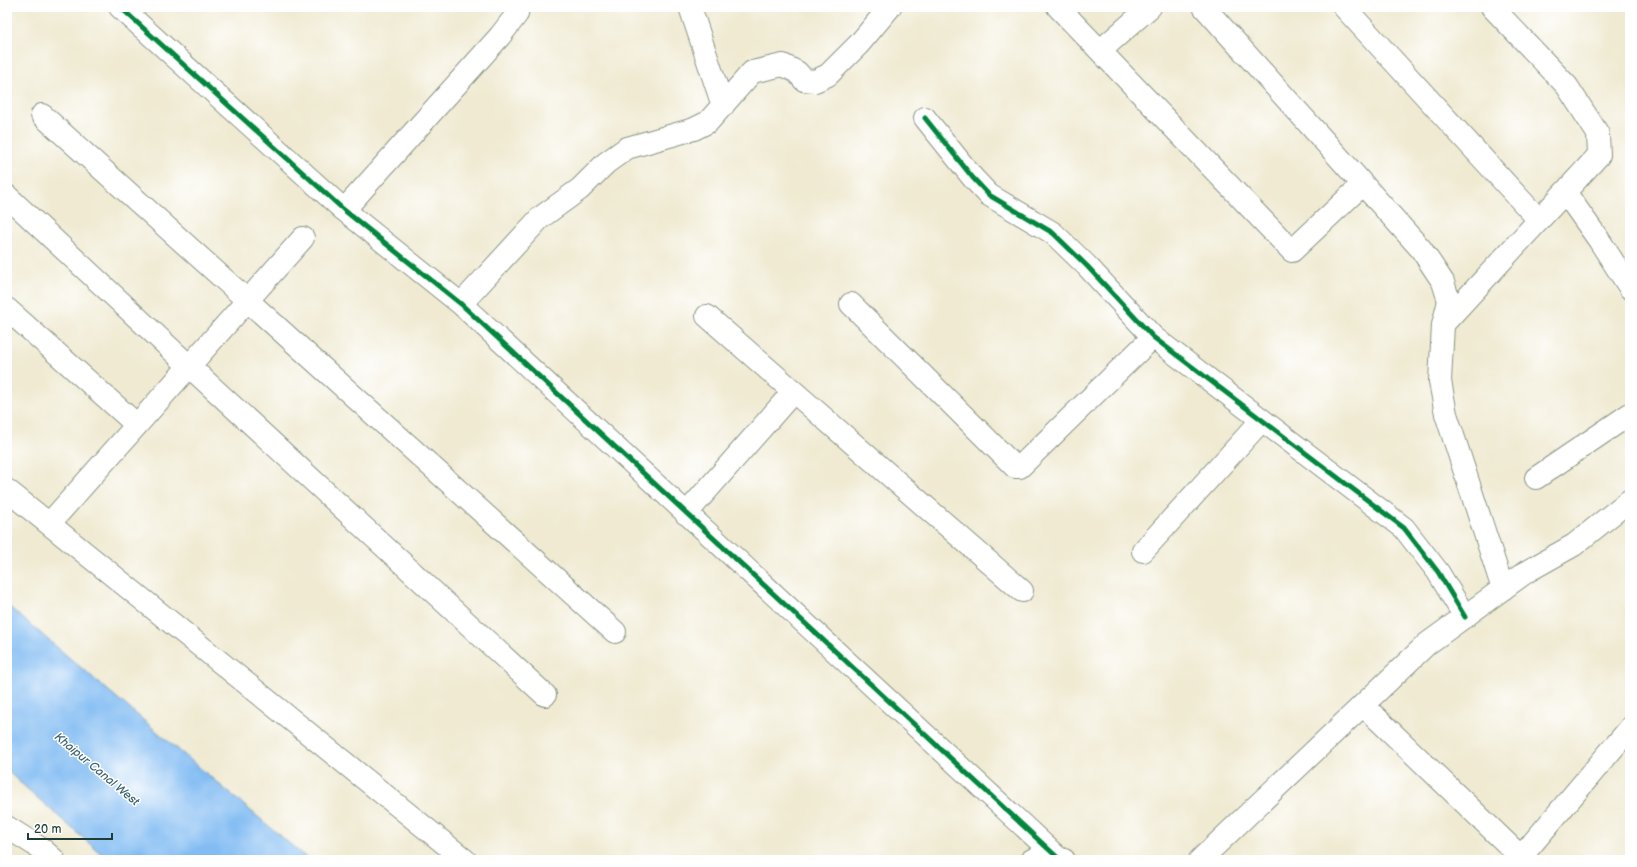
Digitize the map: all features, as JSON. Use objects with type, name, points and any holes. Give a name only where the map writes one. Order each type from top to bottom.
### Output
[{"type":"street","points":[[120,7],[344,210],[461,304],[686,514],[1060,858]]},
{"type":"street","points":[[344,210],[500,36],[517,14],[518,7]]},
{"type":"street","points":[[690,7],[723,106]]},
{"type":"street","points":[[461,304],[540,218],[580,188],[606,163],[627,148],[694,129],[708,122],[752,72],[783,65],[797,72],[804,80],[815,81],[828,75],[859,44],[890,7]]},
{"type":"street","points":[[1058,7],[1101,50],[1292,251],[1363,184]]},
{"type":"street","points":[[1101,50],[1150,7]]},
{"type":"street","points":[[1204,7],[1421,249],[1443,282],[1449,300],[1443,324],[1440,381],[1446,414],[1503,588]]},
{"type":"street","points":[[1344,7],[1539,220]]},
{"type":"street","points":[[1443,324],[1599,155],[1598,134],[1567,86],[1492,7]]},
{"type":"street","points":[[42,115],[615,632]]},
{"type":"street","points":[[925,118],[973,178],[989,195],[1053,233],[1087,266],[1153,337],[1261,421],[1404,528],[1438,572],[1465,617]]},
{"type":"street","points":[[1565,192],[1599,240],[1630,288]]},
{"type":"street","points":[[7,196],[545,695]]},
{"type":"street","points":[[49,524],[303,238]]},
{"type":"street","points":[[851,304],[1015,467],[1020,467],[1153,337]]},
{"type":"street","points":[[7,309],[137,425]]},
{"type":"street","points":[[707,316],[1022,591]]},
{"type":"street","points":[[686,514],[793,392]]},
{"type":"street","points":[[1536,478],[1630,414]]},
{"type":"street","points":[[1142,551],[1261,421]]},
{"type":"street","points":[[7,490],[465,860]]},
{"type":"street","points":[[1200,860],[1427,644],[1526,572],[1574,545],[1630,500]]},
{"type":"street","points":[[1363,705],[1522,859],[1630,728]]},
{"type":"street","points":[[7,828],[43,850],[54,860]]},
{"type":"street","points":[[1032,860],[1039,857],[1060,858]]},
{"type":"water","name":"Khaipur Canal West","points":[[7,605],[309,860],[108,860],[7,771]]},
{"type":"cycle path","points":[[120,7],[344,210],[461,304],[1057,857]]},
{"type":"cycle path","points":[[925,118],[973,178],[989,195],[1053,233],[1087,266],[1153,337],[1404,528],[1438,572],[1465,617]]}]
